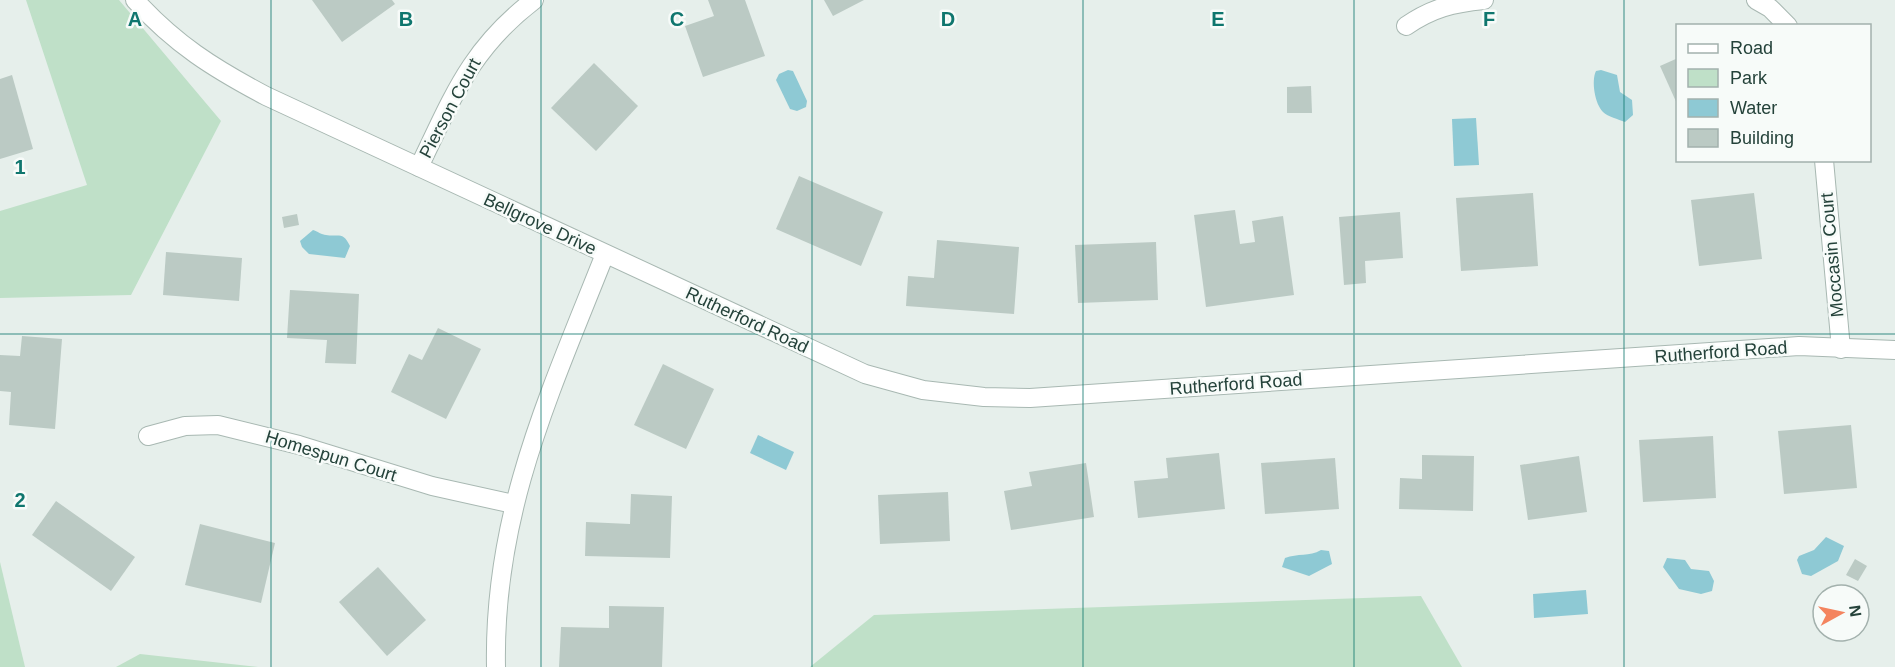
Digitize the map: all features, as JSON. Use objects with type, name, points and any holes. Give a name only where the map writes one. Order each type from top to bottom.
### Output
[{"type":"street","name":"Bellgrove Drive","points":[[135,0],[184,48],[225,75],[605,254],[531,440],[513,504],[500,575],[495,633],[496,667]]},
{"type":"street","name":"Pierson Court","points":[[419,166],[471,64],[509,19],[534,0]]},
{"type":"street","points":[[1406,26],[1427,11],[1451,3],[1484,0]]},
{"type":"street","points":[[1756,0],[1770,8],[1786,24]]},
{"type":"street","name":"Moccasin Court","points":[[1824,162],[1841,349]]},
{"type":"street","name":"Rutherford Road","points":[[605,254],[865,374],[923,390],[984,397],[1030,398],[1800,346],[1895,350]]},
{"type":"street","name":"Homespun Court","points":[[148,436],[185,426],[218,425],[299,445],[432,486],[513,504]]},
{"type":"green space","points":[[26,0],[119,0],[221,121],[131,295],[0,298],[0,211],[87,185]]},
{"type":"green space","points":[[0,562],[25,667],[0,667]]},
{"type":"green space","points":[[1421,596],[1462,667],[810,667],[874,615]]},
{"type":"green space","points":[[140,654],[258,667],[116,667]]},
{"type":"water","points":[[788,70],[793,71],[807,101],[806,107],[797,111],[790,109],[776,80],[779,74]]},
{"type":"water","points":[[1601,70],[1617,75],[1620,92],[1632,100],[1633,115],[1625,122],[1605,114],[1598,104],[1594,80],[1596,71]]},
{"type":"water","points":[[1476,118],[1479,165],[1454,166],[1452,119]]},
{"type":"water","points":[[313,230],[324,235],[343,236],[350,246],[345,258],[309,254],[300,241]]},
{"type":"water","points":[[758,435],[794,452],[786,470],[750,453]]},
{"type":"water","points":[[1826,537],[1844,546],[1838,561],[1811,576],[1802,574],[1797,560],[1799,556],[1814,550]]},
{"type":"water","points":[[1321,550],[1329,551],[1332,564],[1309,576],[1282,567],[1285,558],[1312,554]]},
{"type":"water","points":[[1667,558],[1685,560],[1691,569],[1709,571],[1714,581],[1712,591],[1701,594],[1679,589],[1663,567]]},
{"type":"water","points":[[1586,590],[1588,614],[1534,618],[1533,594]]},
{"type":"building","points":[[312,0],[392,0],[395,4],[342,42]]},
{"type":"building","points":[[708,0],[745,0],[765,56],[703,77],[685,26],[714,16]]},
{"type":"building","points":[[824,0],[864,0],[833,16]]},
{"type":"building","points":[[1676,59],[1676,102],[1660,66]]},
{"type":"building","points":[[594,63],[638,106],[596,151],[551,108]]},
{"type":"building","points":[[12,75],[33,149],[0,159],[0,79]]},
{"type":"building","points":[[1311,86],[1312,113],[1287,113],[1287,87]]},
{"type":"building","points":[[799,176],[883,212],[861,266],[776,229]]},
{"type":"building","points":[[1533,193],[1538,266],[1461,271],[1456,198]]},
{"type":"building","points":[[1754,193],[1762,259],[1699,266],[1691,200]]},
{"type":"building","points":[[1235,210],[1240,244],[1255,242],[1252,221],[1283,216],[1294,295],[1206,307],[1194,215]]},
{"type":"building","points":[[1400,212],[1403,258],[1365,261],[1366,283],[1344,285],[1339,217]]},
{"type":"building","points":[[297,214],[299,225],[284,228],[282,217]]},
{"type":"building","points":[[937,240],[1019,247],[1014,314],[906,306],[908,276],[934,278]]},
{"type":"building","points":[[1156,242],[1158,300],[1078,303],[1075,245]]},
{"type":"building","points":[[166,252],[242,258],[239,301],[163,295]]},
{"type":"building","points":[[290,290],[359,294],[356,364],[325,363],[327,340],[287,338]]},
{"type":"building","points":[[438,328],[481,349],[446,419],[391,392],[409,354],[422,360]]},
{"type":"building","points":[[22,336],[62,339],[55,429],[9,425],[11,392],[0,391],[0,355],[20,356]]},
{"type":"building","points":[[663,364],[714,389],[686,449],[634,425]]},
{"type":"building","points":[[1851,425],[1857,488],[1784,494],[1778,431]]},
{"type":"building","points":[[1713,436],[1716,498],[1643,502],[1639,440]]},
{"type":"building","points":[[1219,453],[1225,509],[1138,518],[1134,481],[1168,478],[1166,458]]},
{"type":"building","points":[[1422,455],[1474,456],[1473,511],[1399,509],[1400,478],[1422,479]]},
{"type":"building","points":[[1579,456],[1587,512],[1528,520],[1520,465]]},
{"type":"building","points":[[1335,458],[1339,509],[1265,514],[1261,463]]},
{"type":"building","points":[[1086,463],[1094,517],[1011,530],[1004,491],[1032,486],[1029,472]]},
{"type":"building","points":[[948,492],[950,541],[880,544],[878,495]]},
{"type":"building","points":[[631,494],[672,496],[670,558],[585,556],[586,522],[630,524]]},
{"type":"building","points":[[56,501],[135,557],[111,591],[32,535]]},
{"type":"building","points":[[200,524],[275,543],[261,603],[185,585]]},
{"type":"building","points":[[1855,559],[1867,566],[1858,581],[1846,575]]},
{"type":"building","points":[[378,567],[426,620],[387,656],[339,602]]},
{"type":"building","points":[[609,606],[664,607],[662,667],[559,667],[561,627],[609,628]]}]
